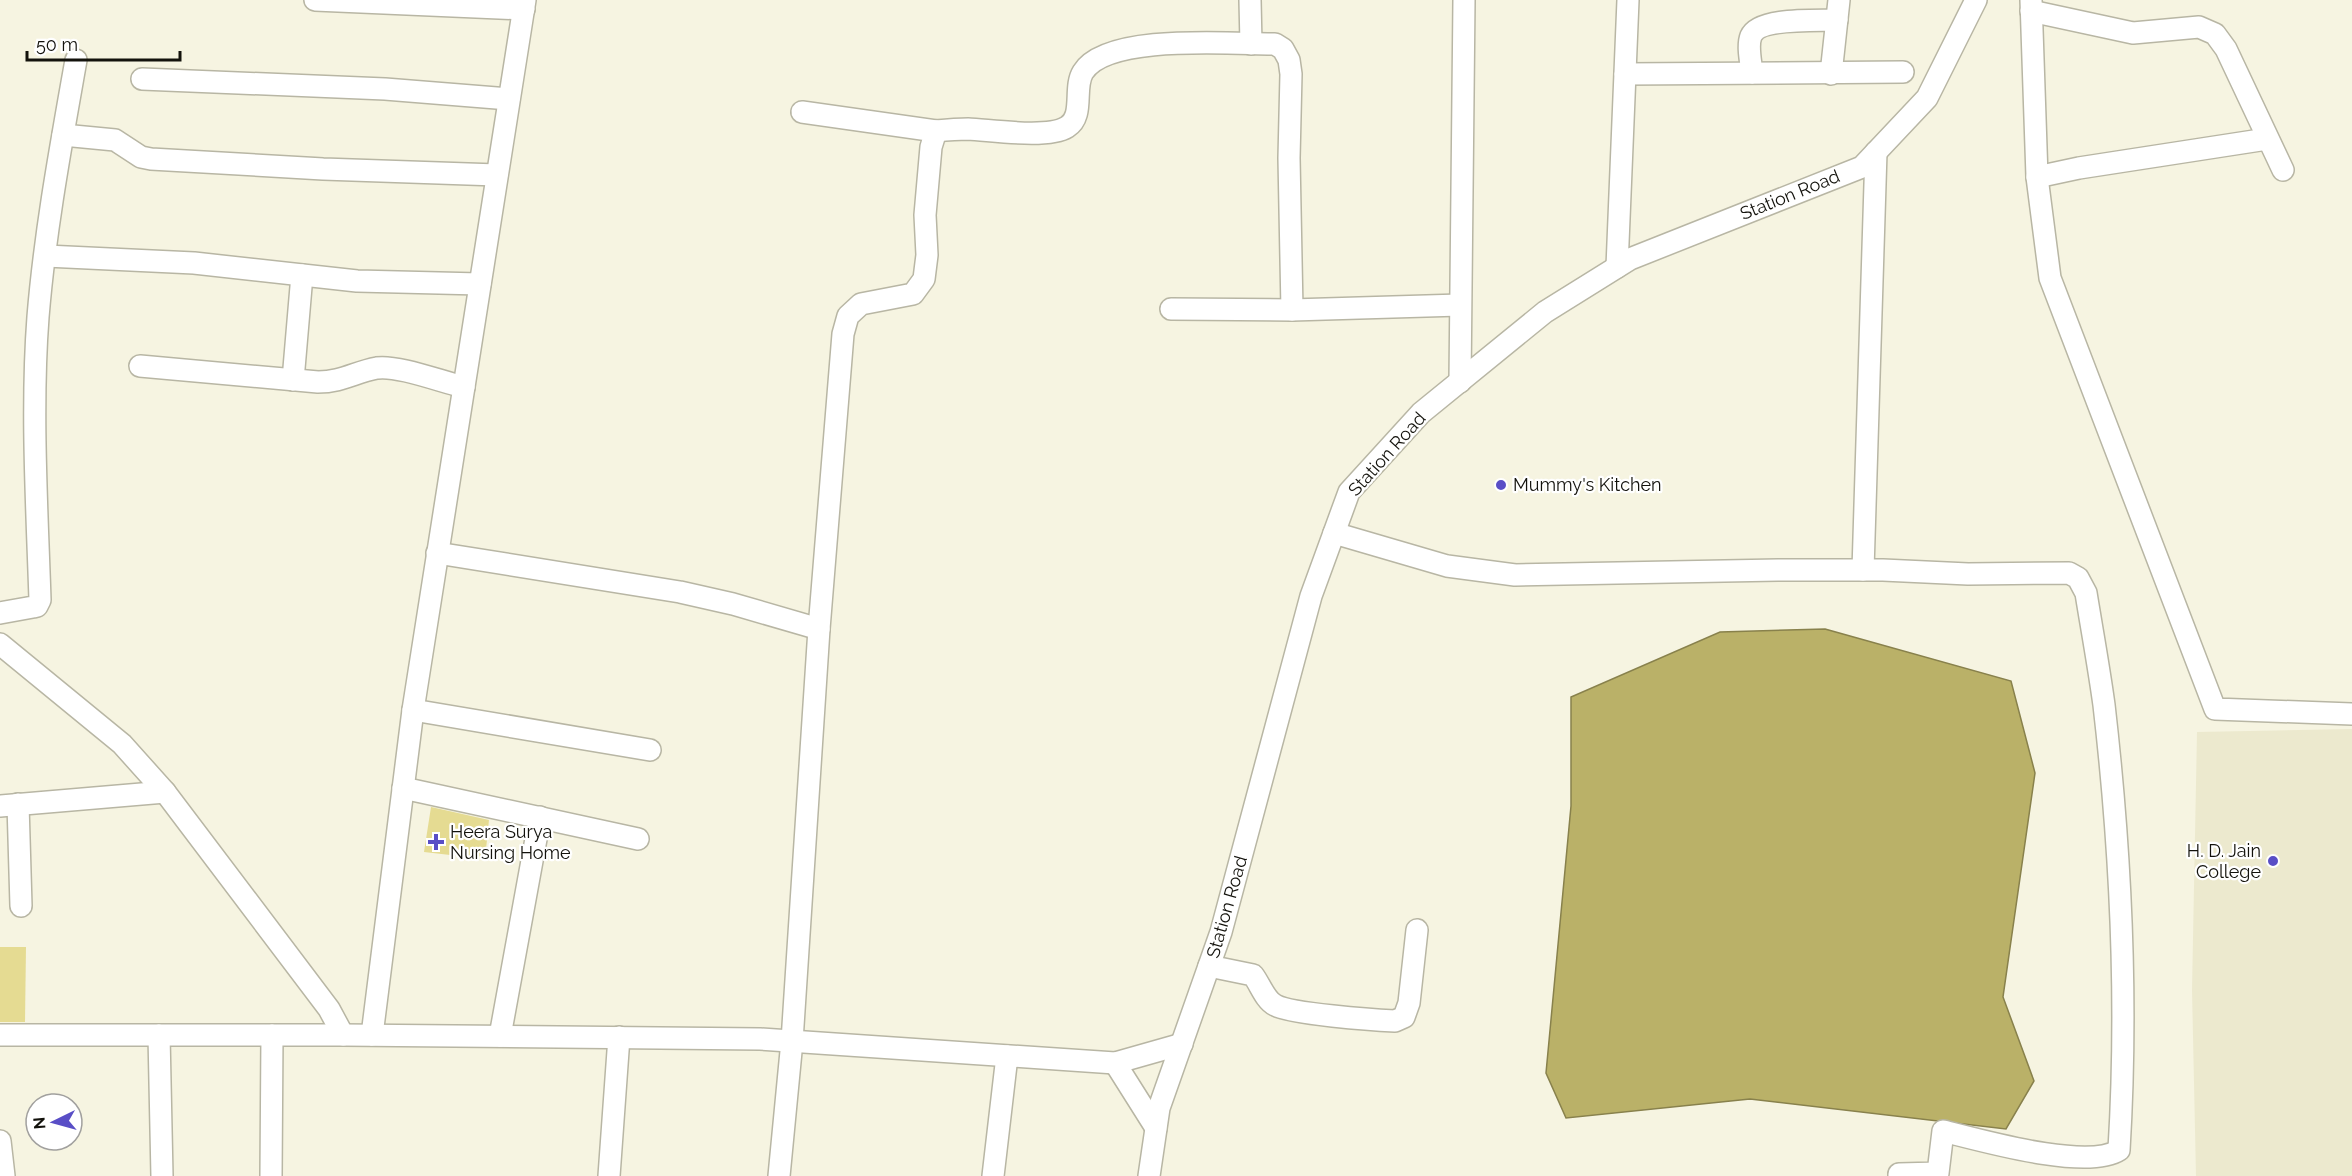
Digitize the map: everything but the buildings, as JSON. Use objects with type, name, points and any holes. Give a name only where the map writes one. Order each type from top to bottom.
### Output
[{"type":"street","points":[[315,0],[524,5],[413,710],[372,1035]]},
{"type":"street","points":[[1250,0],[1251,44]]},
{"type":"street","points":[[1460,382],[1464,0]]},
{"type":"street","points":[[1617,267],[1628,0]]},
{"type":"street","name":"Station Road","points":[[1149,1176],[1159,1108],[1221,932],[1311,596],[1349,492],[1421,413],[1545,312],[1630,260],[1862,167],[1927,98],[1976,0]]},
{"type":"street","points":[[2283,170],[2226,50],[2215,34],[2199,27],[2133,33],[2031,5],[2037,177],[2050,278],[2215,709],[2352,714]]},
{"type":"street","points":[[1752,73],[1750,42],[1752,33],[1758,27],[1838,10],[1831,74]]},
{"type":"street","points":[[802,112],[936,130],[966,129],[1009,133],[1058,130],[1068,127],[1074,120],[1078,110],[1078,83],[1083,71],[1095,59],[1109,52],[1144,44],[1275,44],[1283,49],[1289,60],[1292,88],[1289,158],[1292,310]]},
{"type":"street","points":[[0,613],[33,607],[39,604],[40,600],[36,446],[38,318],[63,135],[76,60]]},
{"type":"street","points":[[1625,74],[1903,72]]},
{"type":"street","points":[[142,79],[384,89],[509,99]]},
{"type":"street","points":[[778,1176],[792,1041],[819,628],[843,334],[848,316],[861,304],[913,294],[924,279],[927,255],[925,215],[930,159],[936,130]]},
{"type":"street","points":[[63,135],[115,140],[141,157],[151,159],[323,169],[497,175]]},
{"type":"street","points":[[2037,177],[2079,168],[2267,139]]},
{"type":"street","points":[[1863,570],[1876,152]]},
{"type":"street","points":[[46,256],[194,263],[357,281],[480,284]]},
{"type":"street","points":[[293,380],[302,275]]},
{"type":"street","points":[[1171,309],[1292,310],[1460,305]]},
{"type":"street","points":[[140,366],[293,380],[335,381],[382,368],[395,369],[464,387]]},
{"type":"street","points":[[1334,533],[1447,566],[1515,575],[1863,570],[1968,574],[2068,573],[2078,578],[2086,593],[2103,704],[2117,844],[2123,998],[2119,1150],[2113,1154],[2091,1156],[2056,1155],[2017,1150],[1943,1131],[1938,1173],[1899,1174],[1899,1176]]},
{"type":"street","points":[[437,553],[680,592],[819,628]]},
{"type":"street","points":[[0,645],[122,744],[165,792],[329,1009],[344,1035]]},
{"type":"street","points":[[413,710],[650,750]]},
{"type":"street","points":[[403,788],[638,839]]},
{"type":"street","points":[[21,906],[9,805],[165,792]]},
{"type":"street","points":[[500,1036],[540,817]]},
{"type":"street","points":[[1209,966],[1253,975],[1268,1000],[1276,1006],[1395,1021],[1404,1017],[1409,1003],[1417,930]]},
{"type":"street","points":[[0,1035],[372,1035],[792,1041],[1115,1063],[1182,1044]]},
{"type":"street","points":[[159,1035],[162,1176]]},
{"type":"street","points":[[271,1176],[272,1035]]},
{"type":"street","points":[[609,1176],[619,1037]]},
{"type":"street","points":[[993,1176],[1007,1056]]},
{"type":"street","points":[[1115,1063],[1156,1128]]},
{"type":"street","points":[[0,1141],[4,1176]]},
{"type":"shaded area","points":[[1825,629],[2011,681],[2035,773],[2003,997],[2034,1081],[2006,1129],[1750,1099],[1566,1118],[1546,1073],[1571,806],[1571,697],[1720,632]]},
{"type":"shaded area","name":"H. D. Jain College","points":[[2352,729],[2352,1176],[2196,1176],[2192,990],[2197,732]]},
{"type":"place","name":"Mummy's Kitchen","points":[[1501,485]]},
{"type":"place","name":"Heera Surya Nursing Home","points":[[436,842]]},
{"type":"place","name":"H. D. Jain College","points":[[2273,861]]}]
